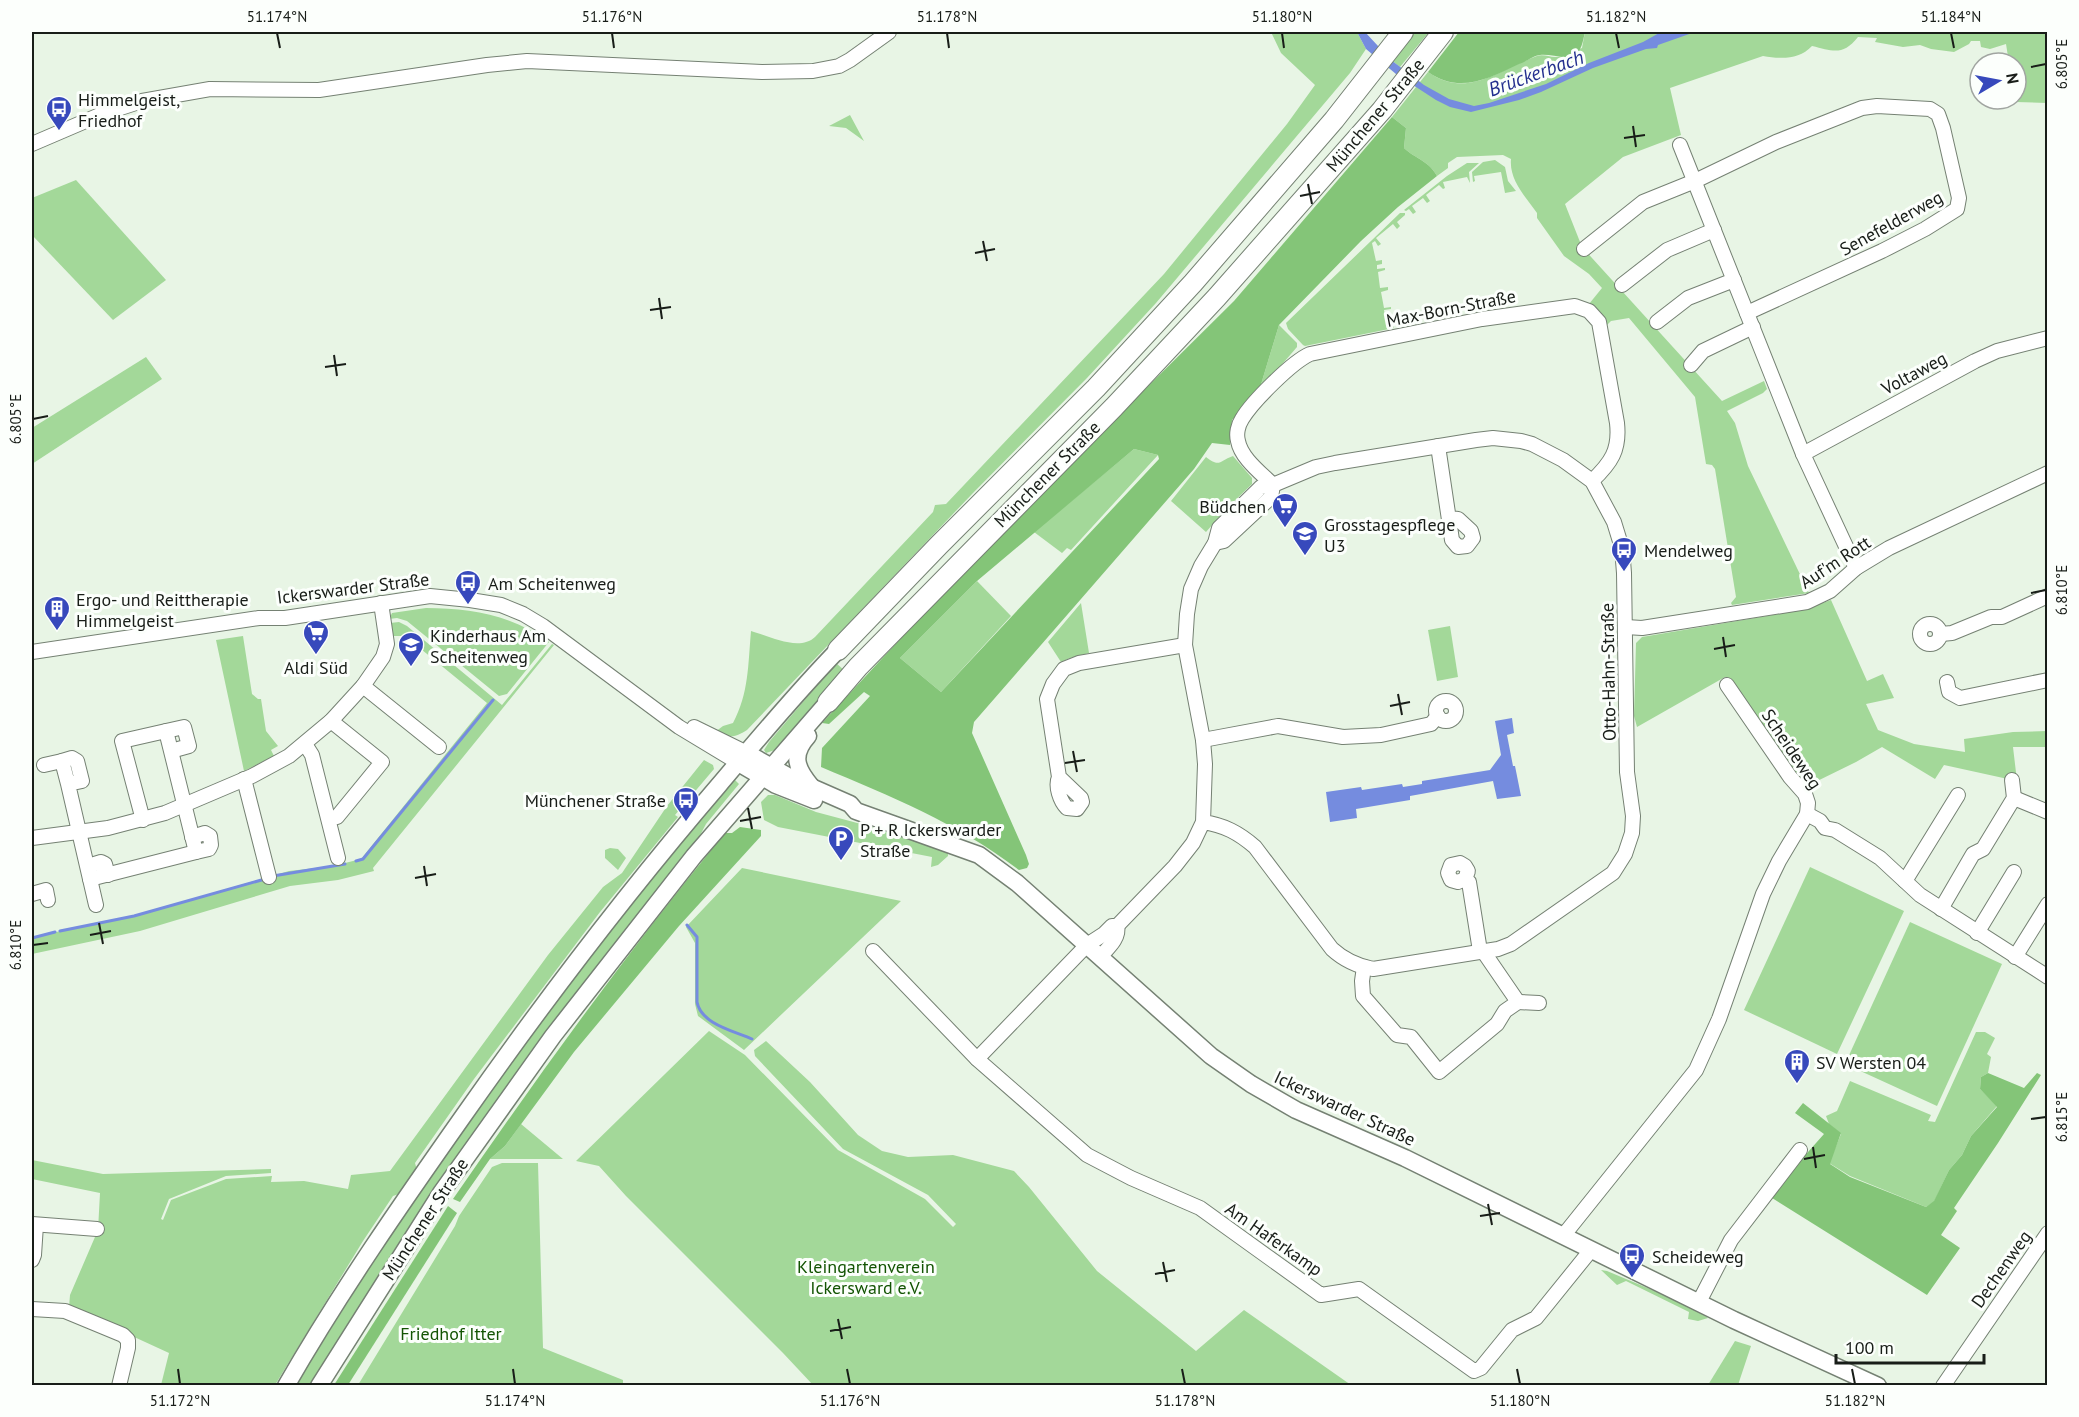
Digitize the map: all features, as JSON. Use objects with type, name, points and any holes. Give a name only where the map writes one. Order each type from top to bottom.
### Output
[{"type":"highway","name":"Münchener Straße","points":[[838,650],[1096,388],[1193,284],[1372,72],[1399,33]]},
{"type":"highway","name":"Münchener Straße","points":[[828,702],[858,667],[1159,359],[1382,110],[1438,40]]},
{"type":"main road","name":"Münchener Straße","points":[[286,1386],[310,1343],[496,1069],[585,950],[741,757],[838,650]]},
{"type":"main road","name":"Münchener Straße","points":[[319,1386],[441,1193],[553,1036],[694,856],[828,702]]},
{"type":"main road","points":[[812,788],[799,768],[797,753],[822,716],[828,702]]},
{"type":"main road","name":"Ickerswarder Straße","points":[[741,757],[765,772],[782,787],[848,813],[856,811]]},
{"type":"main road","name":"Ickerswarder Straße","points":[[765,772],[850,804],[856,811],[985,858],[1017,883],[1211,1056],[1251,1084],[1296,1110],[1405,1158],[1734,1320],[1870,1384]]},
{"type":"street","points":[[32,144],[102,114],[142,101],[210,89],[319,90],[526,61],[762,72],[813,71],[839,66],[859,55],[889,32]]},
{"type":"street","name":"Senefelderweg","points":[[1695,181],[1820,123],[1862,108],[1885,106],[1924,108],[1932,110],[1939,117],[1959,198],[1957,209],[1925,229],[1882,251],[1747,313]]},
{"type":"street","points":[[1680,145],[1803,454],[1856,567]]},
{"type":"street","points":[[1584,249],[1642,202],[1695,181]]},
{"type":"street","points":[[1622,285],[1667,250],[1714,230]]},
{"type":"street","points":[[1657,322],[1688,298],[1734,280]]},
{"type":"street","name":"Max-Born-Straße","points":[[1272,485],[1243,454],[1238,444],[1237,432],[1243,417],[1286,370],[1300,359],[1310,354],[1482,319],[1575,306],[1588,311],[1599,322],[1617,423],[1616,448],[1608,467],[1592,481]]},
{"type":"street","points":[[1691,366],[1703,351],[1753,327]]},
{"type":"street","name":"Voltaweg","points":[[1803,454],[1975,361],[1997,351],[2048,338]]},
{"type":"street","name":"Otto-Hahn-Straße","points":[[1203,822],[1228,828],[1242,836],[1255,848],[1332,949],[1338,955],[1373,969],[1498,949],[1517,940],[1613,873],[1625,854],[1632,833],[1633,816],[1628,772],[1623,563],[1620,538],[1614,522],[1592,481],[1563,460],[1532,444],[1493,438],[1316,467],[1272,485]]},
{"type":"street","points":[[1438,446],[1449,519]]},
{"type":"street","name":"Auf'm Rott","points":[[1626,627],[1642,628],[1801,604],[1830,591],[1856,567],[1919,534],[2048,473]]},
{"type":"street","points":[[977,1059],[1087,945],[1112,926],[1117,926],[1175,866],[1192,843],[1203,822],[1205,788],[1203,740],[1185,645],[1191,589],[1215,543],[1224,541],[1271,497],[1272,485]]},
{"type":"street","name":"Ickerswarder Straße","points":[[32,652],[259,618],[285,618],[419,597],[438,596],[490,603],[509,608],[543,626],[679,727],[741,757]]},
{"type":"street","points":[[1941,634],[1952,633],[1991,617],[2002,617],[2048,596]]},
{"type":"street","points":[[32,837],[108,828],[143,820],[185,805],[270,767],[305,744],[331,721],[363,686],[386,651],[381,603]]},
{"type":"street","points":[[1059,777],[1047,699],[1053,684],[1064,669],[1079,663],[1185,645]]},
{"type":"street","points":[[1947,682],[1949,692],[1960,698],[2048,680]]},
{"type":"street","name":"Scheideweg","points":[[1563,1236],[1696,1070],[1719,1019],[1763,894],[1779,861],[1807,814],[1808,803],[1805,794],[1790,777],[1727,685]]},
{"type":"street","points":[[363,686],[439,747]]},
{"type":"street","points":[[1203,740],[1278,726],[1343,737],[1372,736],[1431,724],[1437,716]]},
{"type":"street","points":[[329,819],[337,817],[382,762],[331,721]]},
{"type":"street","points":[[89,872],[101,862],[105,864],[108,874],[196,852],[166,731],[122,741],[143,820]]},
{"type":"street","points":[[305,744],[312,754],[338,858]]},
{"type":"street","points":[[44,765],[62,761],[96,905]]},
{"type":"street","points":[[244,779],[269,877]]},
{"type":"street","points":[[1941,909],[1973,854],[1983,849],[2014,798],[2012,780]]},
{"type":"street","points":[[1905,881],[1958,795]]},
{"type":"street","points":[[324,798],[333,796],[346,807]]},
{"type":"street","points":[[2014,798],[2048,812]]},
{"type":"street","points":[[1807,814],[1820,821],[1825,828],[1835,830],[1880,858],[1920,895],[2048,977]]},
{"type":"street","points":[[1977,933],[2014,872]]},
{"type":"street","points":[[1465,879],[1468,882],[1481,951],[1518,1002]]},
{"type":"street","points":[[32,894],[46,890],[48,900]]},
{"type":"street","points":[[2015,957],[2048,904]]},
{"type":"street","points":[[1101,957],[1118,932],[1117,926]]},
{"type":"street","name":"Am Haferkamp","points":[[873,951],[977,1059],[1087,1155],[1131,1178],[1200,1208],[1321,1295],[1359,1289],[1474,1371],[1481,1368],[1512,1330],[1536,1318],[1591,1250]]},
{"type":"street","points":[[1364,967],[1363,996],[1397,1035],[1411,1037],[1439,1072],[1497,1024],[1505,1011],[1518,1002],[1539,1003]]},
{"type":"street","points":[[1699,1302],[1731,1240],[1800,1150]]},
{"type":"street","points":[[32,1260],[34,1225],[97,1229]]},
{"type":"street","name":"Dechenweg","points":[[1943,1386],[2048,1233]]},
{"type":"street","points":[[32,1309],[65,1311],[123,1335],[128,1340],[128,1348],[119,1386]]},
{"type":"green space","points":[[1271,32],[1357,32],[1366,49],[1350,73],[1156,303],[1087,378],[973,493],[747,730],[739,735],[731,736],[715,732],[733,723],[742,701],[747,678],[751,631],[792,643],[801,643],[815,637],[933,512],[935,505],[946,504],[1164,274],[1287,124],[1315,85],[1281,53]]},
{"type":"green space","points":[[1414,32],[1429,32],[1400,67],[1391,60]]},
{"type":"green space","points":[[1459,32],[1585,32],[1580,49],[1573,56],[1538,55],[1496,75],[1462,83],[1440,79],[1428,72]]},
{"type":"green space","points":[[1585,32],[2047,32],[2047,103],[2028,102],[2028,51],[2007,51],[2006,44],[1990,49],[1981,47],[1980,41],[1971,41],[1954,52],[1920,45],[1903,47],[1875,42],[1877,38],[1858,37],[1842,50],[1812,46],[1796,56],[1776,58],[1763,56],[1670,88],[1681,135],[1623,157],[1565,204],[1582,247],[1722,401],[1764,381],[1767,389],[1763,393],[1727,411],[1735,423],[1748,466],[1809,593],[1732,605],[1736,597],[1715,469],[1712,465],[1706,464],[1695,397],[1629,318],[1611,321],[1607,325],[1599,312],[1589,304],[1602,288],[1589,274],[1564,256],[1537,218],[1537,213],[1515,181],[1511,159],[1503,155],[1457,157],[1448,163],[1448,168],[1437,176],[1426,163],[1404,148],[1406,128],[1392,117],[1428,72],[1443,80],[1470,83],[1537,56],[1558,57],[1582,48]]},
{"type":"green space","points":[[850,115],[864,141],[846,128],[829,126]]},
{"type":"green space","points":[[1392,117],[1406,128],[1404,148],[1426,163],[1437,176],[1361,241],[1279,325],[1259,391],[1232,420],[1230,445],[1212,443],[1194,469],[974,722],[972,733],[1026,855],[1029,864],[1027,868],[1019,870],[948,825],[898,800],[821,767],[822,748],[870,696],[864,692],[829,724],[822,723],[987,546],[1234,301]],"holes":[[[1134,449],[1158,455],[1159,459],[941,692],[900,658],[977,581]]]},
{"type":"green space","points":[[1495,160],[1505,167],[1508,181],[1516,191],[1505,193],[1501,172],[1474,176],[1475,181],[1473,182],[1472,172],[1483,162]]},
{"type":"green space","points":[[1467,163],[1479,163],[1469,172],[1470,183],[1467,177],[1443,182],[1445,188],[1439,185],[1426,195],[1430,201],[1427,203],[1423,198],[1412,206],[1416,212],[1413,214],[1409,209],[1404,210],[1447,176]]},
{"type":"green space","points":[[76,180],[166,280],[113,320],[32,235],[32,198]]},
{"type":"green space","points":[[1400,213],[1405,213],[1405,215],[1397,222],[1400,226],[1397,229],[1393,224],[1376,238],[1381,244],[1378,246],[1375,241],[1372,243],[1376,261],[1382,260],[1382,264],[1377,265],[1377,269],[1385,268],[1378,272],[1380,288],[1388,287],[1388,290],[1381,292],[1384,308],[1391,307],[1391,309],[1384,310],[1387,328],[1394,326],[1394,328],[1303,345],[1288,329],[1286,323]]},
{"type":"green space","points":[[1279,325],[1297,343],[1297,347],[1259,391]]},
{"type":"green space","points":[[146,357],[162,379],[32,464],[32,428]]},
{"type":"green space","points":[[1134,449],[1158,455],[1071,550],[1067,548],[1062,553],[1034,532]]},
{"type":"green space","points":[[1233,456],[1252,478],[1252,484],[1206,532],[1171,501],[1206,457],[1220,463]]},
{"type":"green space","points":[[977,581],[1011,616],[941,692],[900,658]]},
{"type":"green space","points":[[1831,600],[1867,681],[1883,674],[1894,698],[1866,704],[1878,730],[1914,744],[1965,752],[1964,739],[2013,732],[2047,731],[2047,747],[2013,747],[2017,781],[1944,765],[1935,779],[1882,747],[1803,788],[1791,775],[1728,677],[1637,727],[1634,716],[1636,643],[1642,637],[1802,610]]},
{"type":"green space","points":[[1081,603],[1089,653],[1061,662],[1048,642]]},
{"type":"green space","points":[[426,608],[474,612],[505,619],[549,642],[507,694],[499,696],[407,621],[397,618],[389,619],[392,613]]},
{"type":"green space","points":[[399,622],[407,626],[502,705],[552,644],[554,645],[373,868],[374,871],[338,880],[290,886],[140,931],[32,954],[32,937],[134,916],[289,871],[333,866],[361,859],[487,703],[405,636],[391,636],[390,623]]},
{"type":"green space","points":[[1450,626],[1458,677],[1437,681],[1428,630]]},
{"type":"green space","points":[[243,636],[252,694],[261,699],[266,731],[278,746],[271,750],[274,756],[244,771],[216,640]]},
{"type":"green space","points":[[836,663],[845,671],[775,750],[766,753],[764,750],[769,742]]},
{"type":"green space","points":[[704,760],[713,765],[714,769],[675,815],[678,817],[600,912],[474,1079],[415,1163],[417,1170],[402,1193],[393,1196],[363,1241],[275,1385],[161,1385],[169,1353],[69,1307],[70,1295],[98,1230],[100,1193],[32,1179],[32,1160],[103,1174],[271,1169],[271,1173],[226,1176],[169,1199],[161,1219],[163,1220],[171,1200],[226,1179],[272,1176],[271,1182],[304,1181],[348,1189],[351,1175],[390,1171],[548,955],[603,887],[622,873],[667,806]]},
{"type":"green space","points":[[733,778],[739,784],[706,824],[696,843],[311,1385],[295,1386],[378,1254],[484,1097],[624,910]]},
{"type":"green space","points":[[768,795],[775,795],[816,812],[906,836],[948,852],[948,856],[938,865],[931,867],[932,857],[778,827],[764,820],[761,802]]},
{"type":"green space","points":[[740,827],[761,830],[761,836],[679,926],[574,1052],[505,1146],[490,1159],[460,1202],[453,1199],[619,967],[725,833],[732,833]]},
{"type":"green space","points":[[618,849],[626,858],[618,870],[605,858],[605,850]]},
{"type":"green space","points":[[1810,867],[1904,911],[1837,1054],[1744,1010]]},
{"type":"green space","points":[[742,868],[901,901],[744,1050],[698,1016],[695,1004],[695,943],[686,927]]},
{"type":"green space","points":[[1910,922],[2002,964],[1937,1106],[1845,1064]]},
{"type":"green space","name":"Kleingartenverein Ickersward e.V.","points":[[709,1031],[745,1055],[838,1150],[925,1199],[953,1227],[956,1224],[928,1195],[843,1149],[755,1056],[754,1050],[766,1041],[810,1082],[858,1135],[882,1151],[908,1157],[953,1155],[1014,1171],[1097,1271],[1196,1351],[1244,1310],[1351,1385],[813,1385],[599,1166],[576,1161]]},
{"type":"green space","points":[[1976,1032],[1985,1032],[1995,1038],[1987,1054],[1991,1057],[1988,1073],[1981,1077],[1980,1089],[1997,1106],[1971,1136],[1962,1155],[1949,1170],[1934,1202],[1926,1207],[1850,1176],[1829,1163],[1841,1134],[1829,1124],[1826,1116],[1837,1111],[1850,1081],[1931,1115],[1928,1121],[1935,1122]]},
{"type":"green space","points":[[1988,1073],[2024,1088],[2037,1073],[2041,1075],[1954,1208],[1957,1211],[1941,1235],[1960,1248],[1927,1295],[1769,1196],[1824,1134],[1795,1113],[1803,1103],[1841,1133],[1830,1164],[1850,1177],[1926,1207],[1934,1201],[1949,1170],[1962,1155],[1971,1136],[1997,1107],[1980,1089],[1981,1077]]},
{"type":"green space","points":[[521,1124],[563,1159],[490,1159],[505,1146]]},
{"type":"green space","name":"Friedhof Itter","points":[[502,1163],[538,1163],[543,1348],[623,1380],[623,1385],[358,1385],[459,1216],[492,1167]]},
{"type":"green space","points":[[448,1206],[457,1213],[348,1385],[334,1385]]},
{"type":"green space","points":[[1601,1270],[1650,1289],[1708,1318],[1698,1321],[1688,1319],[1689,1312],[1626,1281],[1617,1285]]},
{"type":"green space","points":[[1735,1341],[1751,1346],[1738,1385],[1708,1385]]},
{"type":"water","points":[[1357,32],[1365,32],[1391,60],[1424,85],[1449,99],[1474,106],[1546,84],[1661,32],[1695,32],[1658,45],[1657,48],[1646,49],[1593,68],[1519,100],[1471,112],[1450,107],[1436,100],[1396,74],[1366,49]]},
{"type":"water","points":[[1512,718],[1514,733],[1507,735],[1521,796],[1497,799],[1493,781],[1410,796],[1410,800],[1356,809],[1357,818],[1330,822],[1326,792],[1402,784],[1403,787],[1422,784],[1422,781],[1490,770],[1501,755],[1495,721]]},
{"type":"waterway","points":[[356,861],[363,859],[493,700]]},
{"type":"waterway","points":[[273,876],[345,864]]},
{"type":"waterway","points":[[60,931],[134,916],[265,879]]},
{"type":"waterway","points":[[687,925],[697,937],[697,1002],[700,1010],[719,1026],[752,1039]]},
{"type":"waterway","points":[[32,938],[55,932]]},
{"type":"place","name":"Himmelgeist, Friedhof","points":[[59,132]]},
{"type":"place","name":"Büdchen","points":[[1285,529]]},
{"type":"place","name":"Grosstagespflege U3","points":[[1305,557]]},
{"type":"place","name":"Mendelweg","points":[[1624,573]]},
{"type":"place","name":"Am Scheitenweg","points":[[468,606]]},
{"type":"place","name":"Ergo- und Reittherapie Himmelgeist","points":[[57,632]]},
{"type":"place","name":"Aldi Süd","points":[[316,656]]},
{"type":"place","name":"Kinderhaus Am Scheitenweg","points":[[411,668]]},
{"type":"place","name":"Münchener Straße","points":[[686,823]]},
{"type":"place","name":"P + R Ickerswarder Straße","points":[[841,862]]},
{"type":"place","name":"SV Wersten 04","points":[[1797,1085]]},
{"type":"place","name":"Scheideweg","points":[[1632,1279]]},
{"type":"water label","name":"Brückerbach","points":[[1536,73]]}]
